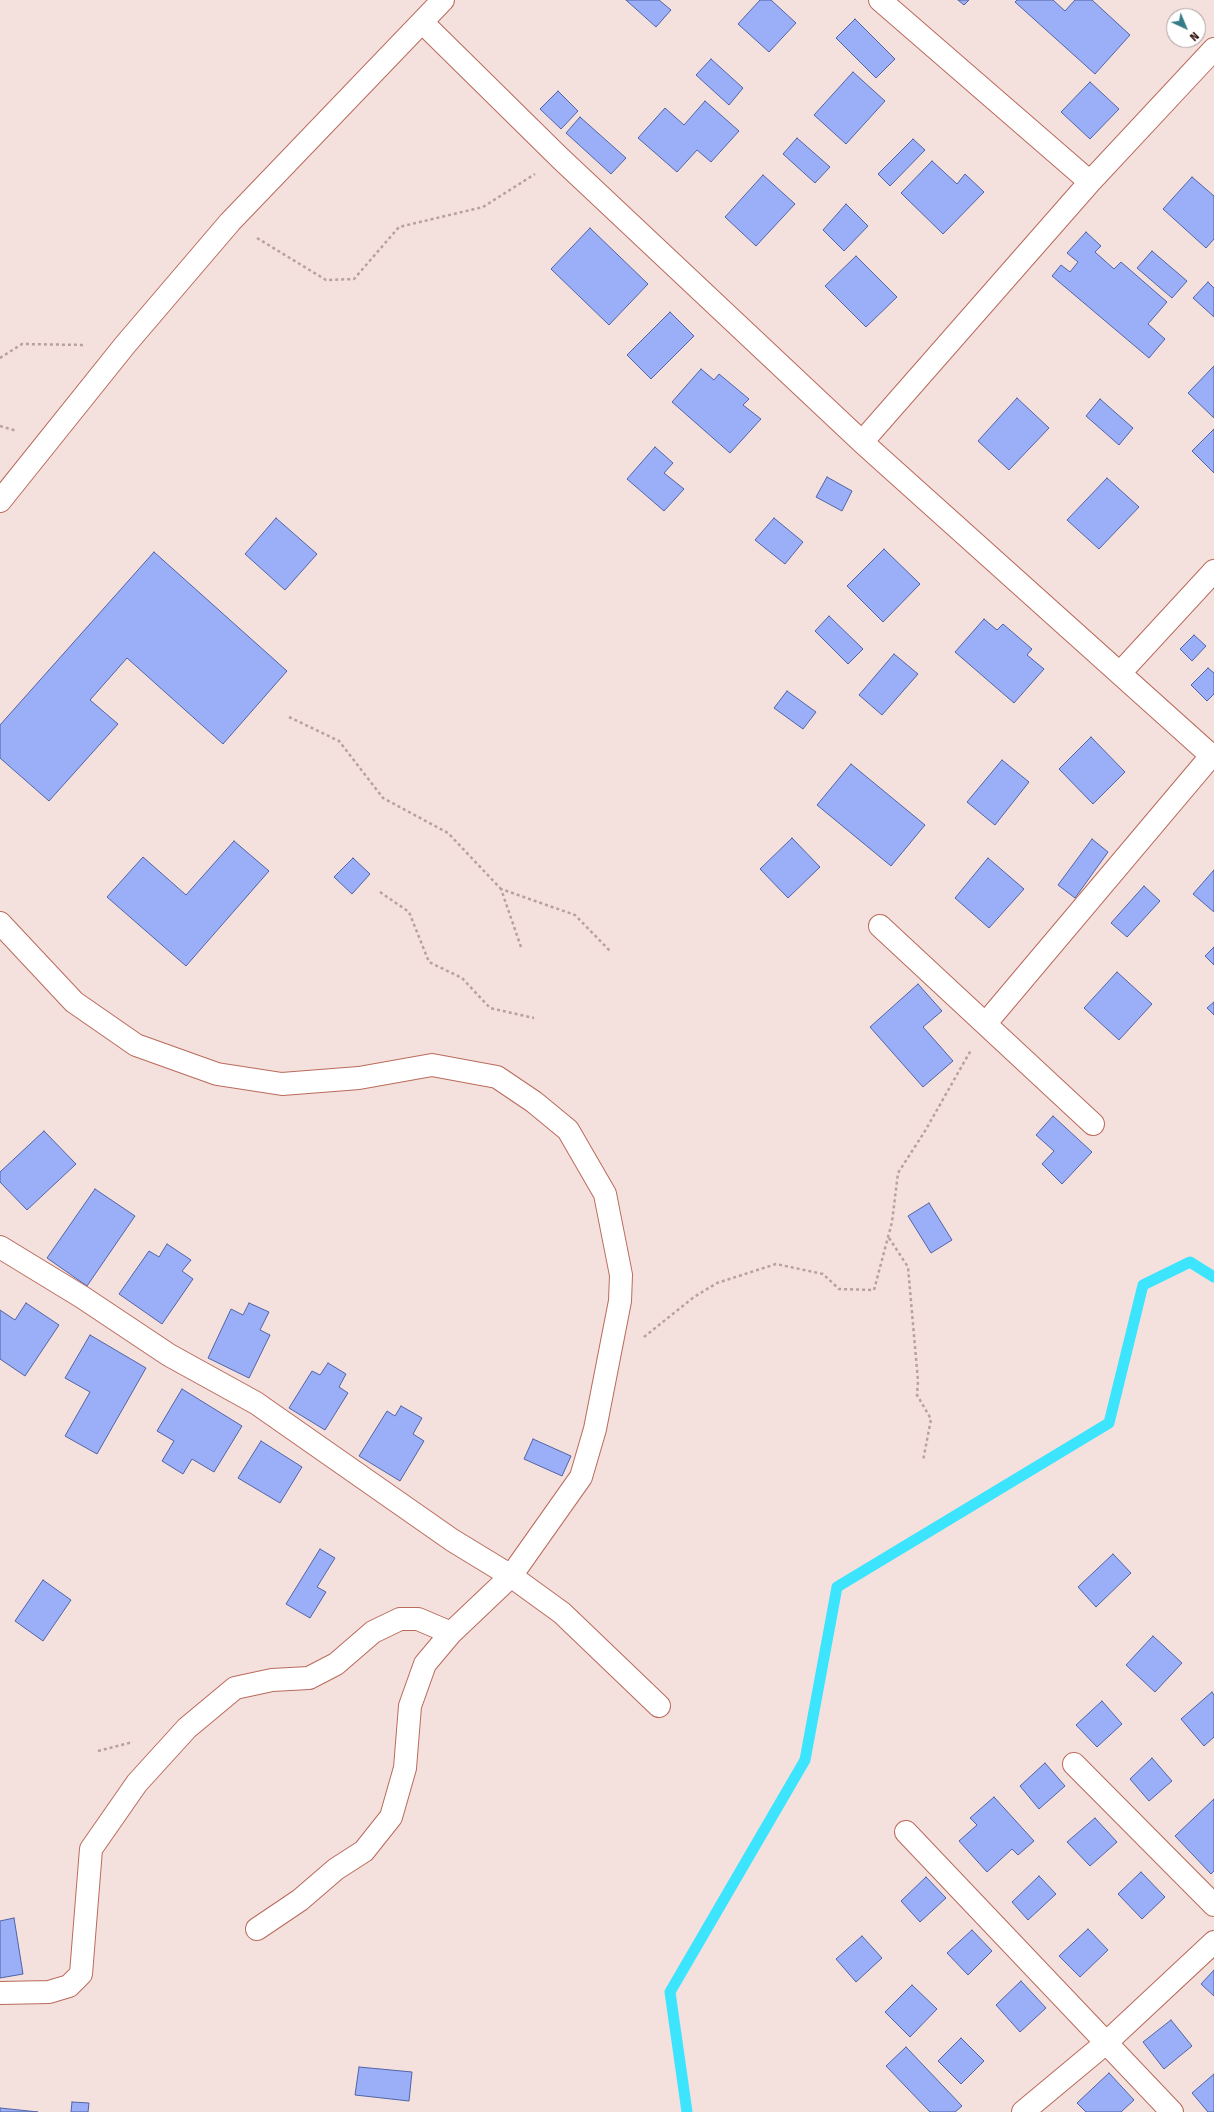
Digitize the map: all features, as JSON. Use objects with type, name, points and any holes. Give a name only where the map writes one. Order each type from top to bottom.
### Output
[{"type":"street","points":[[0,501],[125,345],[230,222],[443,0]]},
{"type":"street","points":[[880,0],[1090,182]]},
{"type":"street","points":[[422,22],[560,158],[862,442],[1213,757],[986,1023]]},
{"type":"street","points":[[862,442],[1090,182],[1214,49]]},
{"type":"street","points":[[1120,673],[1214,571]]},
{"type":"street","points":[[0,923],[74,1002],[136,1045],[217,1074],[282,1084],[358,1078],[432,1065],[497,1077],[534,1102],[568,1130],[605,1194],[621,1275],[620,1301],[595,1429],[580,1477],[511,1576],[451,1633],[425,1664],[410,1706],[405,1768],[390,1817],[364,1852],[336,1869],[300,1900],[257,1929]]},
{"type":"street","points":[[880,926],[1093,1124]]},
{"type":"street","points":[[0,1247],[82,1297],[169,1355],[256,1403],[452,1540],[511,1576],[562,1613],[659,1706]]},
{"type":"street","points":[[0,1993],[49,1992],[69,1986],[80,1974],[91,1849],[137,1783],[187,1728],[234,1688],[272,1680],[309,1678],[336,1664],[373,1632],[400,1619],[418,1619],[451,1633]]},
{"type":"street","points":[[1074,1764],[1214,1905]]},
{"type":"street","points":[[906,1832],[1172,2112]]},
{"type":"street","points":[[1023,2112],[1107,2042],[1214,1942]]},
{"type":"path","points":[[230,222],[326,280],[354,279],[399,227],[483,207],[560,158]]},
{"type":"path","points":[[0,358],[22,344],[125,345]]},
{"type":"path","points":[[289,717],[339,741],[383,798],[448,834],[501,889],[521,947]]},
{"type":"path","points":[[501,889],[575,915],[611,952]]},
{"type":"path","points":[[380,892],[409,912],[428,962],[462,978],[490,1008],[534,1018]]},
{"type":"path","points":[[644,1338],[678,1309],[718,1283],[776,1264],[823,1274],[839,1290],[874,1290],[892,1222],[898,1173],[925,1132],[986,1023]]},
{"type":"path","points":[[888,1237],[908,1267],[918,1381],[917,1395],[931,1419],[923,1461]]},
{"type":"building","points":[[626,0],[659,0],[671,10],[656,27]]},
{"type":"building","points":[[760,0],[771,0],[796,23],[769,52],[738,24]]},
{"type":"building","points":[[958,0],[969,0],[964,5]]},
{"type":"building","points":[[1017,0],[1053,0],[1065,11],[1075,0],[1092,0],[1130,35],[1095,74],[1015,2]]},
{"type":"building","points":[[855,19],[895,59],[876,78],[836,38]]},
{"type":"building","points":[[711,59],[743,88],[729,105],[696,75]]},
{"type":"building","points":[[853,72],[885,101],[846,144],[814,115]]},
{"type":"building","points":[[1090,82],[1119,109],[1090,139],[1061,112]]},
{"type":"building","points":[[558,91],[578,111],[561,129],[540,109]]},
{"type":"building","points":[[705,101],[739,131],[711,162],[697,150],[677,172],[638,138],[665,108],[684,125]]},
{"type":"building","points":[[580,117],[626,158],[611,174],[566,133]]},
{"type":"building","points":[[797,138],[830,167],[815,183],[783,154]]},
{"type":"building","points":[[913,139],[925,150],[890,186],[878,174]]},
{"type":"building","points":[[932,161],[957,184],[965,174],[984,192],[943,234],[901,193]]},
{"type":"building","points":[[763,175],[795,204],[756,246],[725,217]]},
{"type":"building","points":[[1192,177],[1214,196],[1214,239],[1206,248],[1163,209]]},
{"type":"building","points":[[846,204],[868,226],[844,251],[823,230]]},
{"type":"building","points":[[590,228],[648,284],[609,325],[551,269]]},
{"type":"building","points":[[1086,232],[1101,246],[1095,252],[1114,269],[1121,262],[1167,302],[1148,324],[1165,339],[1149,358],[1052,276],[1061,265],[1070,272],[1078,262],[1067,253]]},
{"type":"building","points":[[1152,251],[1187,281],[1172,298],[1137,268]]},
{"type":"building","points":[[856,256],[897,297],[866,327],[825,286]]},
{"type":"building","points":[[1208,282],[1214,288],[1214,317],[1193,298]]},
{"type":"building","points":[[670,312],[694,336],[651,379],[627,355]]},
{"type":"building","points":[[1214,366],[1214,418],[1188,393]]},
{"type":"building","points":[[701,369],[714,380],[719,374],[749,399],[743,405],[761,419],[730,453],[672,402]]},
{"type":"building","points":[[1017,398],[1049,428],[1009,470],[978,441]]},
{"type":"building","points":[[1100,399],[1133,428],[1119,445],[1086,416]]},
{"type":"building","points":[[1214,429],[1214,473],[1192,451]]},
{"type":"building","points":[[655,447],[673,463],[664,473],[684,489],[664,511],[627,479]]},
{"type":"building","points":[[827,477],[852,491],[842,511],[816,497]]},
{"type":"building","points":[[1107,478],[1139,507],[1099,549],[1067,520]]},
{"type":"building","points":[[276,518],[317,554],[285,590],[245,554]]},
{"type":"building","points":[[774,518],[803,542],[785,564],[755,540]]},
{"type":"building","points":[[884,549],[920,584],[883,622],[847,586]]},
{"type":"building","points":[[154,552],[287,671],[223,744],[127,658],[90,700],[118,724],[49,801],[0,758],[0,725]]},
{"type":"building","points":[[829,616],[863,649],[848,664],[815,631]]},
{"type":"building","points":[[984,619],[997,630],[1003,624],[1032,649],[1027,655],[1044,669],[1014,703],[955,652]]},
{"type":"building","points":[[1194,635],[1206,646],[1192,661],[1180,649]]},
{"type":"building","points":[[894,654],[918,674],[882,715],[859,695]]},
{"type":"building","points":[[1208,668],[1214,673],[1214,694],[1207,701],[1191,685]]},
{"type":"building","points":[[787,691],[816,712],[803,729],[774,708]]},
{"type":"building","points":[[1091,737],[1125,772],[1093,804],[1059,769]]},
{"type":"building","points":[[1002,760],[1029,782],[995,825],[967,802]]},
{"type":"building","points":[[851,764],[925,825],[891,866],[817,805]]},
{"type":"building","points":[[792,838],[820,867],[788,898],[760,869]]},
{"type":"building","points":[[1092,839],[1108,852],[1075,898],[1058,885]]},
{"type":"building","points":[[234,841],[269,871],[186,966],[107,897],[143,857],[186,895]]},
{"type":"building","points":[[353,858],[370,874],[352,894],[334,877]]},
{"type":"building","points":[[988,858],[1024,889],[989,928],[955,898]]},
{"type":"building","points":[[1214,870],[1214,912],[1193,894]]},
{"type":"building","points":[[1144,886],[1160,901],[1127,937],[1111,923]]},
{"type":"building","points":[[1214,947],[1214,965],[1205,956]]},
{"type":"building","points":[[1117,972],[1152,1004],[1119,1040],[1084,1008]]},
{"type":"building","points":[[918,984],[942,1011],[923,1027],[953,1061],[923,1087],[870,1027]]},
{"type":"building","points":[[1214,1002],[1214,1015],[1207,1008]]},
{"type":"building","points":[[1053,1116],[1092,1152],[1062,1184],[1042,1164],[1054,1151],[1036,1135]]},
{"type":"building","points":[[44,1131],[76,1164],[27,1210],[0,1182],[0,1172]]},
{"type":"building","points":[[95,1189],[135,1216],[87,1286],[47,1258]]},
{"type":"building","points":[[929,1203],[952,1240],[931,1253],[908,1216]]},
{"type":"building","points":[[167,1244],[191,1260],[182,1271],[193,1279],[162,1324],[119,1294],[149,1251],[159,1257]]},
{"type":"building","points":[[26,1303],[59,1325],[25,1376],[0,1359],[0,1310],[15,1320]]},
{"type":"building","points":[[249,1303],[269,1312],[260,1330],[270,1335],[249,1378],[208,1358],[231,1309],[243,1315]]},
{"type":"building","points":[[90,1335],[146,1368],[97,1454],[65,1436],[90,1392],[65,1378]]},
{"type":"building","points":[[328,1363],[346,1374],[339,1387],[348,1393],[325,1430],[289,1408],[312,1371],[320,1375]]},
{"type":"building","points":[[182,1389],[242,1426],[214,1472],[192,1459],[183,1474],[162,1461],[174,1441],[157,1431]]},
{"type":"building","points":[[401,1406],[422,1418],[413,1434],[424,1441],[400,1481],[359,1456],[387,1411],[395,1416]]},
{"type":"building","points":[[533,1439],[571,1456],[562,1476],[524,1459]]},
{"type":"building","points":[[261,1441],[302,1467],[280,1503],[238,1478]]},
{"type":"building","points":[[320,1549],[335,1558],[317,1587],[326,1592],[310,1618],[286,1604]]},
{"type":"building","points":[[1113,1554],[1131,1573],[1096,1607],[1078,1587]]},
{"type":"building","points":[[43,1580],[71,1600],[43,1641],[15,1621]]},
{"type":"building","points":[[1153,1636],[1182,1663],[1155,1692],[1126,1665]]},
{"type":"building","points":[[1212,1692],[1214,1695],[1214,1737],[1204,1746],[1181,1719]]},
{"type":"building","points":[[1102,1701],[1122,1724],[1097,1747],[1076,1725]]},
{"type":"building","points":[[1152,1758],[1172,1781],[1149,1801],[1130,1779]]},
{"type":"building","points":[[1045,1763],[1065,1786],[1039,1809],[1020,1786]]},
{"type":"building","points":[[994,1797],[1034,1841],[1018,1855],[1012,1849],[987,1872],[959,1841],[977,1825],[970,1818]]},
{"type":"building","points":[[1214,1799],[1214,1871],[1211,1874],[1175,1836]]},
{"type":"building","points":[[1095,1818],[1117,1842],[1090,1866],[1067,1842]]},
{"type":"building","points":[[1141,1872],[1165,1897],[1142,1919],[1118,1894]]},
{"type":"building","points":[[1039,1876],[1056,1894],[1028,1920],[1012,1902]]},
{"type":"building","points":[[926,1877],[946,1898],[920,1922],[901,1901]]},
{"type":"building","points":[[14,1918],[23,1974],[0,1978],[0,1921]]},
{"type":"building","points":[[1088,1929],[1108,1950],[1080,1977],[1059,1956]]},
{"type":"building","points":[[972,1930],[992,1951],[968,1975],[947,1953]]},
{"type":"building","points":[[862,1936],[882,1958],[856,1982],[836,1959]]},
{"type":"building","points":[[1214,1970],[1214,1996],[1201,1984]]},
{"type":"building","points":[[1021,1981],[1046,2008],[1020,2032],[996,2005]]},
{"type":"building","points":[[912,1985],[937,2009],[910,2037],[885,2012]]},
{"type":"building","points":[[1171,2020],[1192,2046],[1164,2069],[1143,2042]]},
{"type":"building","points":[[961,2038],[984,2061],[961,2084],[938,2061]]},
{"type":"building","points":[[906,2047],[962,2106],[955,2112],[930,2112],[886,2066]]},
{"type":"building","points":[[359,2067],[412,2072],[409,2101],[355,2095]]},
{"type":"building","points":[[1109,2073],[1134,2100],[1121,2112],[1086,2112],[1077,2103]]},
{"type":"building","points":[[1214,2074],[1214,2112],[1208,2112],[1192,2093]]},
{"type":"building","points":[[72,2102],[89,2103],[88,2112],[71,2112]]},
{"type":"building","points":[[0,2108],[38,2112],[0,2112]]},
{"type":"waterway","points":[[687,2112],[670,1992],[805,1760],[837,1587],[1109,1423],[1143,1285],[1190,1262],[1214,1277]]}]
